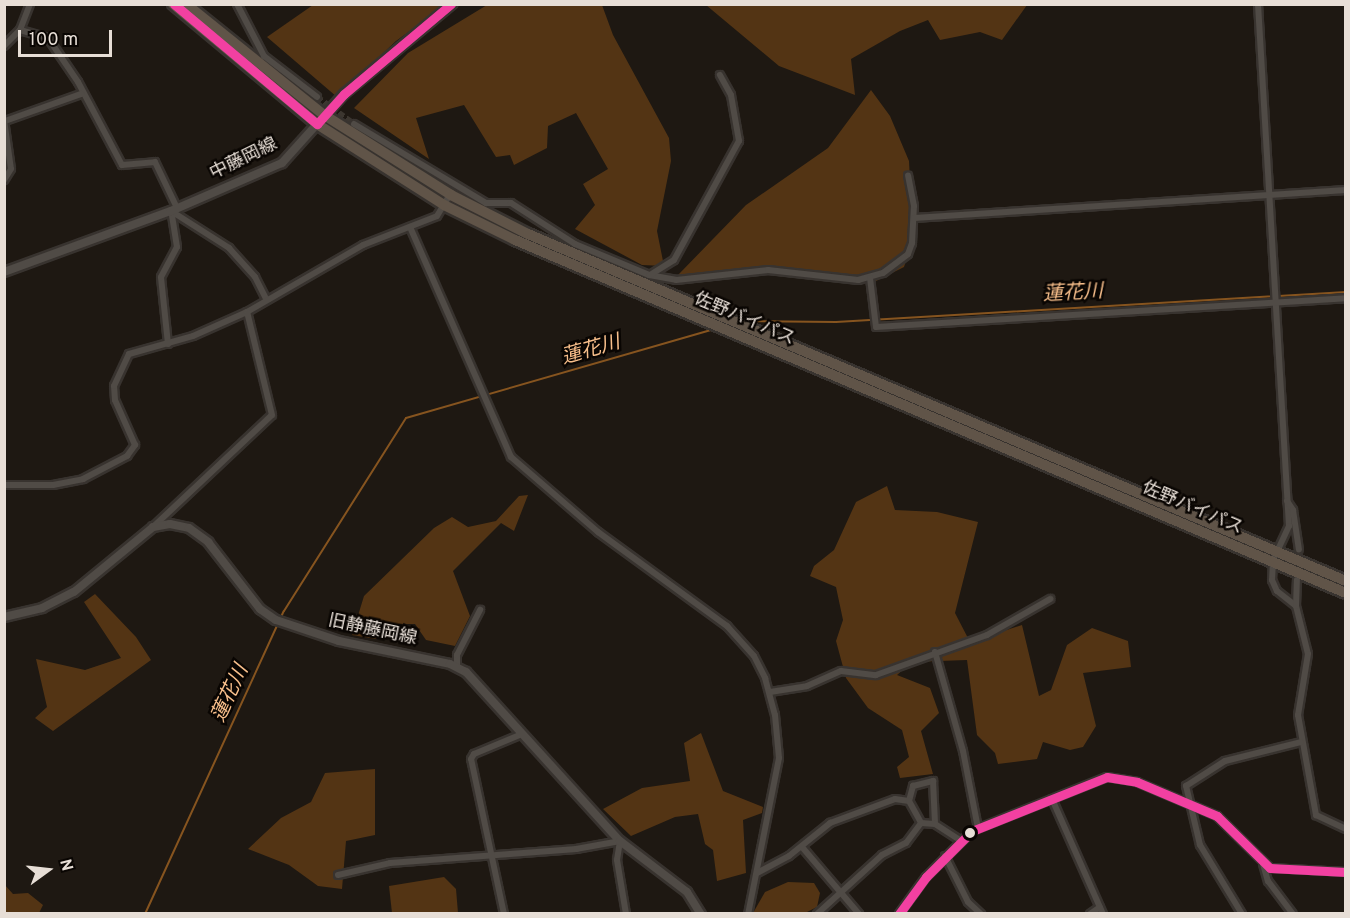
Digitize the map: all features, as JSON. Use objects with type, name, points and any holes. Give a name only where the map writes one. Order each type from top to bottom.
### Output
[{"type":"highway","name":"佐野バイパス","points":[[172,4],[320,119],[450,195],[671,308],[1346,593]]},
{"type":"highway","name":"佐野バイパス","points":[[186,4],[320,119]]},
{"type":"highway","name":"佐野バイパス","points":[[450,195],[578,256],[1346,581]]},
{"type":"main road","name":"中藤岡線","points":[[4,272],[174,209],[282,163],[320,119],[452,4]]},
{"type":"street","points":[[4,46],[20,30],[30,4]]},
{"type":"street","points":[[237,4],[264,56],[317,97]]},
{"type":"street","points":[[1258,4],[1288,533],[1273,561],[1277,591],[1296,606]]},
{"type":"street","points":[[20,30],[48,38],[78,82],[81,94],[122,165],[155,162],[174,209],[177,247],[161,277],[168,344]]},
{"type":"street","points":[[649,275],[674,260],[739,141],[734,105],[720,75]]},
{"type":"street","points":[[4,180],[11,169],[5,120],[81,94]]},
{"type":"street","points":[[354,124],[450,195],[486,203],[511,203],[575,244],[649,275],[676,280],[768,270],[870,278],[908,254],[914,218],[908,176]]},
{"type":"street","points":[[914,218],[1346,190]]},
{"type":"street","points":[[4,485],[53,486],[83,479],[126,456],[135,445],[115,399],[119,368],[141,348],[168,344],[247,312],[363,244],[436,216],[450,195]]},
{"type":"street","points":[[174,209],[229,248],[255,277],[267,299]]},
{"type":"street","points":[[410,227],[502,441],[524,472],[727,626],[754,656],[770,692],[779,758],[748,914]]},
{"type":"street","points":[[870,278],[876,325],[1346,298]]},
{"type":"street","points":[[4,617],[42,608],[74,592],[153,527],[272,415],[247,312]]},
{"type":"street","points":[[1287,501],[1293,510],[1299,549]]},
{"type":"street","name":"旧静藤岡線","points":[[153,527],[183,526],[201,536],[260,609],[288,626],[457,666]]},
{"type":"street","points":[[1297,580],[1296,606],[1308,654],[1298,715],[1301,742],[1316,814],[1346,829]]},
{"type":"street","points":[[770,692],[807,686],[841,671],[876,675],[987,635],[1050,599]]},
{"type":"street","points":[[480,610],[457,655],[457,666],[620,841],[687,892],[701,914]]},
{"type":"street","points":[[935,652],[963,751],[978,828]]},
{"type":"street","points":[[504,914],[471,759],[474,754],[522,734]]},
{"type":"street","points":[[1242,914],[1200,845],[1187,803],[1189,781],[1225,761],[1301,742]]},
{"type":"street","points":[[899,914],[945,856],[960,840],[978,828],[1100,778],[1115,777],[1187,803],[1227,822],[1263,864],[1268,881],[1293,914]]},
{"type":"street","points":[[921,823],[909,801],[914,786],[933,781],[935,824]]},
{"type":"street","points":[[757,873],[802,847],[843,817],[895,798],[909,801]]},
{"type":"street","points":[[1052,799],[1102,910],[1090,914]]},
{"type":"street","points":[[921,823],[935,824],[960,840]]},
{"type":"street","points":[[817,914],[882,855],[906,843],[921,823]]},
{"type":"street","points":[[338,875],[390,863],[576,849],[620,841]]},
{"type":"street","points":[[620,841],[617,860],[626,914]]},
{"type":"street","points":[[802,847],[859,914]]},
{"type":"street","points":[[945,856],[968,902],[981,914]]},
{"type":"street","points":[[1263,864],[1279,870],[1346,872]]},
{"type":"shaded area","points":[[313,5],[446,5],[396,41],[337,97],[267,37]]},
{"type":"shaded area","points":[[487,5],[602,5],[613,35],[669,138],[671,161],[657,231],[664,266],[642,265],[575,229],[595,205],[583,184],[608,169],[576,113],[548,126],[547,148],[514,165],[510,155],[496,157],[464,105],[416,118],[429,159],[354,108],[408,53]]},
{"type":"shaded area","points":[[706,5],[1027,5],[1002,40],[980,32],[940,40],[928,20],[900,31],[851,59],[855,95],[779,66]]},
{"type":"shaded area","points":[[871,90],[890,116],[909,161],[913,240],[904,267],[870,284],[775,273],[678,275],[746,205],[828,148]]},
{"type":"shaded area","points":[[887,486],[895,510],[937,512],[978,522],[955,613],[970,642],[1022,625],[1039,696],[1051,690],[1067,645],[1092,628],[1128,641],[1131,667],[1083,673],[1096,726],[1083,747],[1070,750],[1043,742],[1037,759],[998,764],[995,753],[977,735],[967,660],[912,662],[897,675],[930,688],[939,713],[921,731],[933,774],[900,778],[897,767],[909,757],[902,730],[868,708],[846,678],[836,641],[843,620],[836,587],[810,576],[814,566],[834,550],[856,502]]},
{"type":"shaded area","points":[[528,495],[514,531],[501,523],[453,571],[470,616],[455,646],[426,640],[415,624],[396,624],[375,639],[352,635],[364,596],[434,528],[452,517],[468,527],[496,521],[519,496]]},
{"type":"shaded area","points":[[95,594],[136,637],[151,660],[53,731],[35,718],[47,707],[36,659],[85,670],[121,658],[84,602]]},
{"type":"shaded area","points":[[701,733],[723,791],[763,807],[762,813],[743,820],[746,873],[717,881],[713,850],[705,844],[698,814],[675,817],[631,836],[603,809],[642,788],[690,781],[684,743]]},
{"type":"shaded area","points":[[375,769],[375,835],[346,841],[342,889],[318,886],[289,865],[248,849],[281,818],[311,802],[325,773]]},
{"type":"shaded area","points":[[444,877],[456,889],[458,913],[392,913],[389,886]]},
{"type":"shaded area","points":[[788,882],[814,883],[820,893],[817,907],[805,913],[753,913],[765,892]]},
{"type":"shaded area","points":[[4,884],[13,894],[28,893],[43,905],[39,913],[5,913]]},
{"type":"waterway","name":"蓮花川","points":[[745,321],[836,322],[1346,292]]},
{"type":"waterway","name":"蓮花川","points":[[145,914],[284,611],[406,418],[714,329]]},
{"type":"tunnel","points":[[317,97],[354,124]]},
{"type":"transit line","points":[[174,4],[317,124],[344,94],[451,4]]},
{"type":"transit line","points":[[899,914],[926,877],[972,831],[1107,777],[1137,782],[1217,816],[1270,868],[1346,872]]}]
